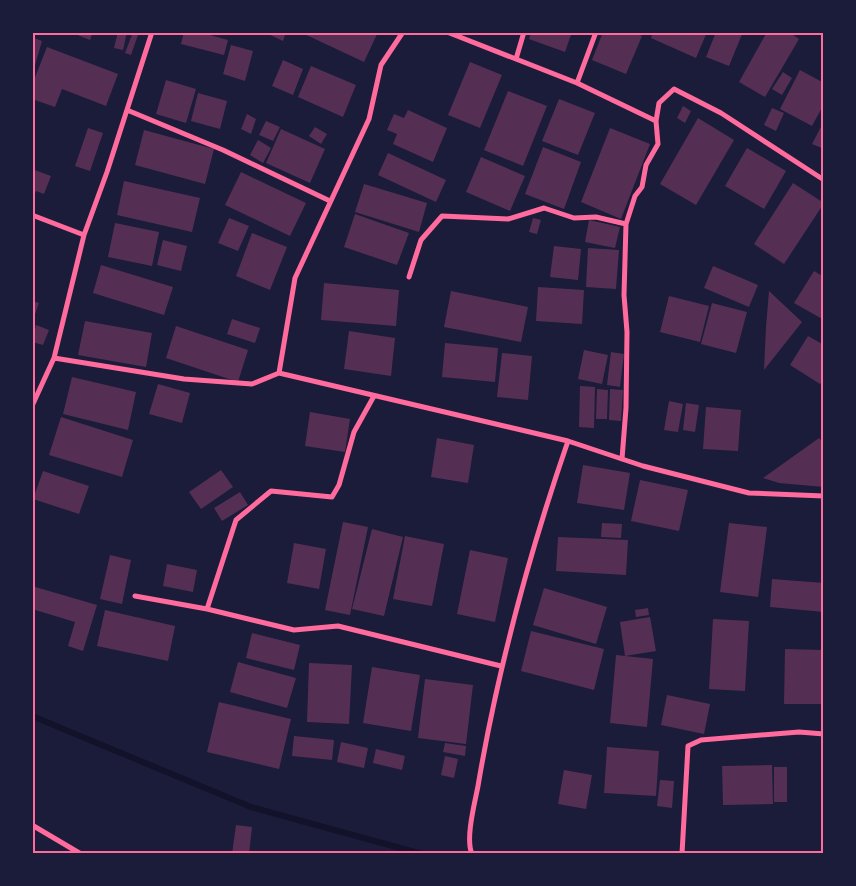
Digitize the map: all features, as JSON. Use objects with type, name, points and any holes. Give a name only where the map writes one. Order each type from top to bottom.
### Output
[{"type":"street","points":[[32,406],[54,358],[84,235],[152,32]]},
{"type":"street","points":[[279,373],[295,278],[369,119],[380,65],[403,32]]},
{"type":"street","points":[[447,32],[577,84],[656,121]]},
{"type":"street","points":[[516,59],[524,32]]},
{"type":"street","points":[[577,84],[596,32]]},
{"type":"street","points":[[622,459],[626,408],[627,332],[624,295],[626,224],[635,196],[642,187],[646,165],[658,144],[656,121],[659,103],[674,89],[721,114],[824,180]]},
{"type":"street","points":[[127,110],[222,150],[330,201]]},
{"type":"street","points":[[410,277],[421,240],[442,216],[508,219],[544,208],[574,218],[596,217],[626,224]]},
{"type":"street","points":[[32,215],[84,235]]},
{"type":"street","points":[[54,358],[184,379],[252,384],[279,373],[568,441],[643,466],[749,493],[824,496]]},
{"type":"street","points":[[207,609],[236,520],[271,492],[332,497],[339,485],[354,432],[374,396]]},
{"type":"street","points":[[472,854],[471,826],[501,666],[539,525],[568,441]]},
{"type":"street","points":[[135,596],[207,609],[294,630],[338,626],[501,666]]},
{"type":"street","points":[[682,854],[688,746],[701,740],[799,732],[824,734]]},
{"type":"street","points":[[32,825],[81,854]]},
{"type":"building","points":[[70,32],[93,32],[90,40]]},
{"type":"building","points":[[118,32],[127,32],[123,50],[114,48]]},
{"type":"building","points":[[133,32],[139,32],[131,55],[125,53]]},
{"type":"building","points":[[184,32],[199,32],[228,40],[224,55],[181,44]]},
{"type":"building","points":[[264,32],[286,32],[283,41]]},
{"type":"building","points":[[300,32],[378,32],[364,62]]},
{"type":"building","points":[[531,32],[572,32],[565,52],[529,39]]},
{"type":"building","points":[[603,32],[632,32],[642,36],[626,74],[592,60]]},
{"type":"building","points":[[653,32],[707,32],[696,58],[651,38]]},
{"type":"building","points":[[716,32],[743,32],[729,66],[706,57]]},
{"type":"building","points":[[767,32],[789,32],[799,39],[765,97],[739,82]]},
{"type":"building","points":[[32,37],[42,41],[33,72],[32,72]]},
{"type":"building","points":[[231,45],[253,51],[245,81],[223,74]]},
{"type":"building","points":[[47,47],[118,74],[106,106],[62,89],[55,107],[32,99],[32,85]]},
{"type":"building","points":[[283,60],[303,69],[293,95],[272,86]]},
{"type":"building","points":[[470,62],[502,75],[480,128],[448,115]]},
{"type":"building","points":[[311,66],[356,85],[343,117],[298,97]]},
{"type":"building","points":[[800,70],[824,83],[824,104],[812,126],[780,109]]},
{"type":"building","points":[[783,72],[792,78],[782,95],[772,89]]},
{"type":"building","points":[[166,80],[196,89],[186,123],[156,114]]},
{"type":"building","points":[[508,91],[547,106],[523,166],[484,150]]},
{"type":"building","points":[[198,93],[227,101],[220,129],[191,121]]},
{"type":"building","points":[[559,99],[595,113],[578,155],[542,141]]},
{"type":"building","points":[[683,106],[691,111],[685,123],[677,118]]},
{"type":"building","points":[[772,108],[784,113],[776,131],[764,125]]},
{"type":"building","points":[[408,110],[447,128],[433,162],[393,144],[397,134],[387,130],[394,114],[404,118]]},
{"type":"building","points":[[247,114],[256,119],[251,134],[241,129]]},
{"type":"building","points":[[698,118],[734,140],[696,205],[660,184]]},
{"type":"building","points":[[266,121],[280,127],[273,141],[259,135]]},
{"type":"building","points":[[824,121],[824,149],[812,144]]},
{"type":"building","points":[[315,127],[327,134],[321,144],[309,136]]},
{"type":"building","points":[[88,128],[103,133],[90,171],[75,166]]},
{"type":"building","points":[[610,128],[650,144],[621,219],[581,202]]},
{"type":"building","points":[[281,129],[325,149],[310,183],[266,163]]},
{"type":"building","points":[[144,130],[214,149],[205,184],[135,165]]},
{"type":"building","points":[[258,140],[271,148],[263,163],[250,155]]},
{"type":"building","points":[[543,147],[581,162],[564,209],[525,194]]},
{"type":"building","points":[[747,148],[786,171],[764,209],[725,186]]},
{"type":"building","points":[[388,153],[446,180],[436,202],[378,175]]},
{"type":"building","points":[[481,157],[525,176],[510,211],[466,192]]},
{"type":"building","points":[[32,169],[51,176],[44,194],[36,191],[33,198]]},
{"type":"building","points":[[241,172],[306,203],[290,236],[225,205]]},
{"type":"building","points":[[124,181],[200,198],[192,232],[117,215]]},
{"type":"building","points":[[793,183],[824,203],[784,264],[754,244]]},
{"type":"building","points":[[364,184],[427,203],[419,232],[355,212]]},
{"type":"building","points":[[355,214],[409,233],[397,265],[344,247]]},
{"type":"building","points":[[229,218],[249,226],[238,251],[218,243]]},
{"type":"building","points":[[533,218],[541,220],[537,234],[529,232]]},
{"type":"building","points":[[589,220],[620,227],[615,248],[585,242]]},
{"type":"building","points":[[115,223],[159,232],[152,266],[108,257]]},
{"type":"building","points":[[252,233],[287,247],[270,290],[236,276]]},
{"type":"building","points":[[163,240],[187,246],[181,271],[157,265]]},
{"type":"building","points":[[554,246],[581,249],[578,280],[550,277]]},
{"type":"building","points":[[588,248],[619,250],[616,289],[586,287]]},
{"type":"building","points":[[101,265],[173,287],[164,315],[93,293]]},
{"type":"building","points":[[713,266],[758,285],[749,307],[704,288]]},
{"type":"building","points":[[814,271],[824,277],[824,320],[794,303]]},
{"type":"building","points":[[324,283],[399,290],[396,326],[321,320]]},
{"type":"building","points":[[538,287],[584,290],[582,324],[536,321]]},
{"type":"building","points":[[451,291],[528,307],[521,342],[444,327]]},
{"type":"building","points":[[769,291],[802,322],[764,370],[766,327]]},
{"type":"building","points":[[669,296],[709,306],[700,342],[660,332]]},
{"type":"building","points":[[32,301],[39,303],[33,320],[32,320]]},
{"type":"building","points":[[712,303],[747,312],[736,353],[701,344]]},
{"type":"building","points":[[232,319],[260,328],[255,343],[227,334]]},
{"type":"building","points":[[85,321],[152,333],[146,367],[78,355]]},
{"type":"building","points":[[36,325],[49,330],[43,345],[32,342]]},
{"type":"building","points":[[176,326],[248,350],[238,382],[166,358]]},
{"type":"building","points":[[349,331],[395,338],[391,376],[344,369]]},
{"type":"building","points":[[808,336],[824,345],[824,378],[820,384],[790,365]]},
{"type":"building","points":[[445,343],[498,348],[495,382],[442,377]]},
{"type":"building","points":[[584,350],[608,355],[602,384],[578,379]]},
{"type":"building","points":[[611,352],[624,354],[620,387],[607,385]]},
{"type":"building","points":[[502,353],[532,356],[528,400],[497,397]]},
{"type":"building","points":[[72,377],[136,392],[128,430],[63,414]]},
{"type":"building","points":[[158,384],[190,393],[182,423],[149,414]]},
{"type":"building","points":[[580,386],[595,387],[594,428],[579,427]]},
{"type":"building","points":[[597,389],[608,390],[607,419],[596,419]]},
{"type":"building","points":[[610,389],[623,390],[621,421],[609,420]]},
{"type":"building","points":[[669,401],[683,404],[678,432],[664,430]]},
{"type":"building","points":[[686,403],[699,405],[695,432],[683,430]]},
{"type":"building","points":[[706,407],[741,410],[738,451],[703,449]]},
{"type":"building","points":[[310,412],[350,419],[345,452],[305,446]]},
{"type":"building","points":[[61,417],[133,440],[122,477],[49,455]]},
{"type":"building","points":[[437,438],[474,445],[468,483],[431,477]]},
{"type":"building","points":[[819,438],[824,444],[824,487],[779,483],[763,478]]},
{"type":"building","points":[[583,465],[630,473],[624,510],[577,503]]},
{"type":"building","points":[[221,470],[233,487],[201,509],[189,492]]},
{"type":"building","points":[[43,471],[89,486],[79,514],[33,499]]},
{"type":"building","points":[[640,480],[688,490],[679,531],[631,521]]},
{"type":"building","points":[[240,492],[248,505],[222,521],[214,508]]},
{"type":"building","points":[[343,522],[368,527],[350,615],[325,610]]},
{"type":"building","points":[[602,523],[622,524],[621,538],[601,537]]},
{"type":"building","points":[[729,523],[767,527],[758,597],[720,592]]},
{"type":"building","points":[[372,529],[403,537],[384,616],[352,609]]},
{"type":"building","points":[[405,536],[444,544],[432,606],[393,599]]},
{"type":"building","points":[[558,537],[628,540],[626,575],[556,571]]},
{"type":"building","points":[[294,543],[326,549],[319,589],[287,583]]},
{"type":"building","points":[[470,550],[508,558],[495,622],[457,614]]},
{"type":"building","points":[[110,555],[131,560],[122,604],[100,599]]},
{"type":"building","points":[[167,564],[197,570],[193,592],[163,586]]},
{"type":"building","points":[[772,579],[824,583],[824,612],[770,607]]},
{"type":"building","points":[[32,586],[97,605],[83,651],[68,646],[75,622],[32,609]]},
{"type":"building","points":[[544,588],[607,607],[596,644],[533,625]]},
{"type":"building","points":[[648,608],[649,615],[636,617],[635,610]]},
{"type":"building","points":[[105,610],[175,626],[168,661],[97,646]]},
{"type":"building","points":[[650,617],[656,651],[625,656],[620,622]]},
{"type":"building","points":[[713,619],[749,621],[745,691],[709,689]]},
{"type":"building","points":[[531,631],[604,649],[594,690],[521,671]]},
{"type":"building","points":[[252,633],[300,645],[294,670],[246,658]]},
{"type":"building","points":[[785,649],[823,650],[822,704],[784,704]]},
{"type":"building","points":[[616,655],[653,659],[647,727],[610,723]]},
{"type":"building","points":[[238,662],[296,678],[287,708],[230,692]]},
{"type":"building","points":[[309,663],[352,665],[349,724],[307,722]]},
{"type":"building","points":[[372,667],[420,675],[411,731],[363,723]]},
{"type":"building","points":[[425,679],[473,685],[466,744],[418,738]]},
{"type":"building","points":[[667,695],[710,704],[704,734],[661,725]]},
{"type":"building","points":[[219,702],[291,719],[279,769],[207,752]]},
{"type":"building","points":[[294,736],[334,740],[332,760],[292,756]]},
{"type":"building","points":[[341,742],[368,748],[364,768],[337,762]]},
{"type":"building","points":[[445,743],[466,746],[465,756],[443,752]]},
{"type":"building","points":[[607,747],[659,751],[656,796],[604,793]]},
{"type":"building","points":[[376,749],[405,756],[402,770],[373,763]]},
{"type":"building","points":[[445,756],[458,759],[454,778],[441,775]]},
{"type":"building","points":[[772,765],[773,804],[723,805],[722,766]]},
{"type":"building","points":[[774,767],[787,767],[787,802],[774,802]]},
{"type":"building","points":[[564,770],[592,775],[586,809],[558,804]]},
{"type":"building","points":[[660,780],[674,781],[672,808],[657,806]]},
{"type":"building","points":[[236,825],[252,827],[249,854],[232,854]]},
{"type":"waterway","points":[[32,716],[251,807],[422,854]]}]
